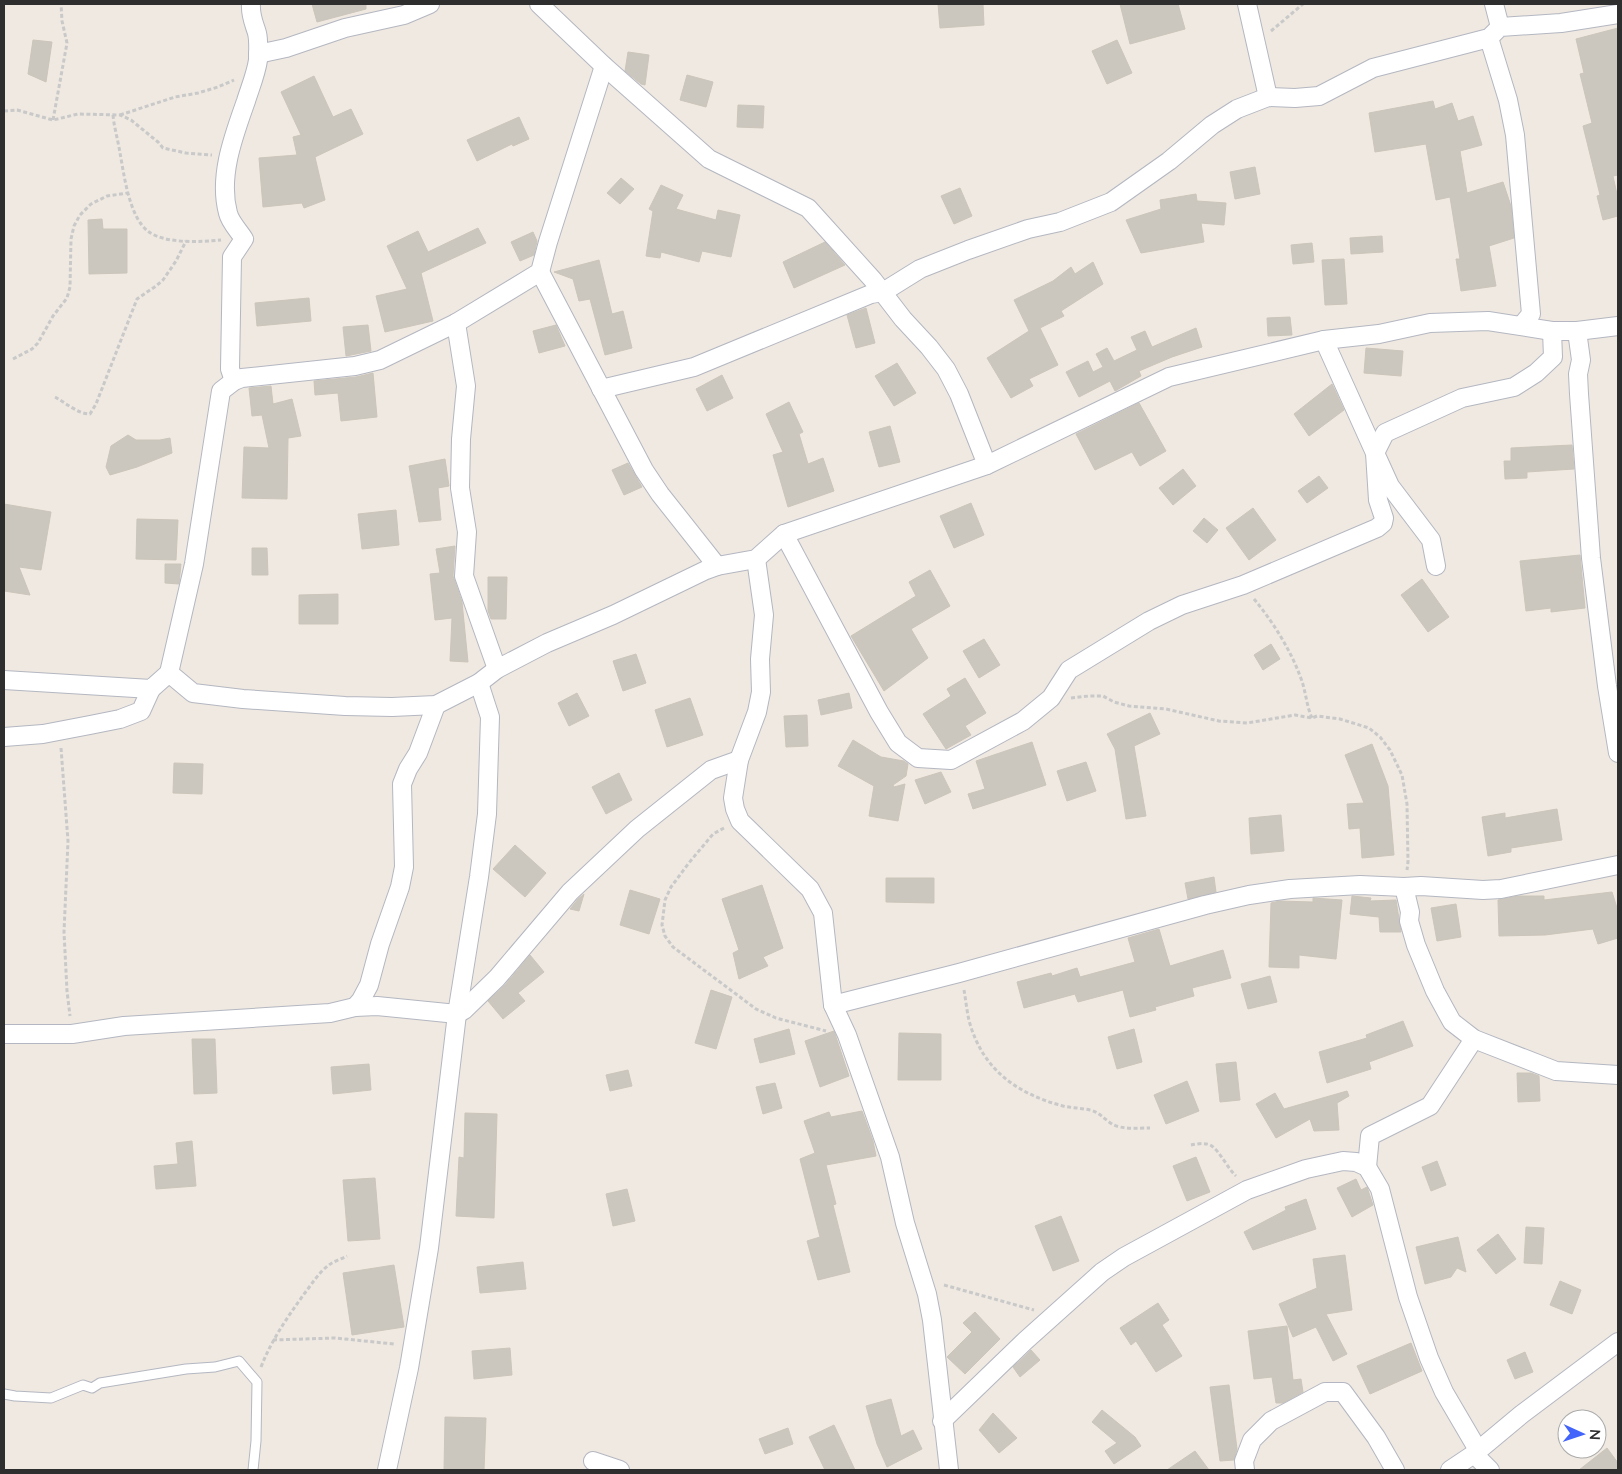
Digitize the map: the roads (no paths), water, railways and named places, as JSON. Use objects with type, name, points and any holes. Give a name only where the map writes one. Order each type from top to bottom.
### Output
[{"type":"street","points":[[234,381],[230,369],[232,257],[244,239],[228,214],[226,191],[228,156],[256,62],[257,32],[253,25],[250,11],[251,4]]},
{"type":"street","points":[[256,62],[286,48],[345,28],[404,15],[430,4]]},
{"type":"street","points":[[539,4],[604,66],[709,159],[808,208],[883,292],[903,319],[946,369],[960,394],[987,465]]},
{"type":"street","points":[[1247,4],[1268,97]]},
{"type":"street","points":[[1494,4],[1494,32],[1515,134],[1531,314],[1522,325]]},
{"type":"street","points":[[602,389],[694,367],[871,294],[883,292],[920,269],[1000,238],[1060,222],[1111,202],[1169,160],[1212,125],[1237,109],[1268,97],[1319,96],[1373,68],[1494,32],[1618,14]]},
{"type":"street","points":[[604,66],[540,272],[644,470],[660,494],[717,566]]},
{"type":"street","points":[[4,737],[60,730],[120,719],[141,711],[151,689],[169,673],[194,564],[222,391],[234,381],[242,378],[355,366],[380,360],[456,323],[540,272]]},
{"type":"street","points":[[169,673],[193,693],[243,699],[345,706],[392,707],[436,705],[479,683],[497,669],[547,643],[717,566],[756,559],[784,534],[987,465],[1169,377],[1324,340],[1379,334],[1430,323],[1488,321],[1552,331],[1577,331],[1618,326]]},
{"type":"street","points":[[456,323],[466,386],[460,488],[467,532],[464,576],[497,669]]},
{"type":"street","points":[[784,534],[879,712],[898,743],[918,758],[951,760],[1023,721],[1051,698],[1069,670],[1148,620],[1182,605],[1243,585],[1378,528],[1384,518],[1378,500],[1375,453],[1385,433],[1462,398],[1514,387],[1536,373],[1553,357],[1552,331]]},
{"type":"street","points":[[1577,331],[1581,360],[1578,374],[1591,558],[1607,686],[1618,753]]},
{"type":"street","points":[[1324,340],[1390,486],[1431,540],[1436,566]]},
{"type":"street","points":[[756,559],[764,615],[760,659],[761,692],[757,712],[739,760],[733,798],[735,809],[739,819],[810,889],[823,913],[833,1005],[847,1035],[890,1157],[905,1223],[927,1294],[932,1320],[949,1470]]},
{"type":"street","points":[[4,680],[151,689]]},
{"type":"street","points":[[387,1470],[412,1346],[429,1248],[458,1014],[487,814],[490,717],[479,683]]},
{"type":"street","points":[[355,1007],[369,985],[380,944],[400,887],[404,867],[402,784],[408,769],[418,753],[436,705]]},
{"type":"street","points":[[4,1034],[72,1034],[124,1026],[330,1013],[355,1007],[403,1008],[458,1014],[497,978],[570,892],[637,829],[712,770],[739,760]]},
{"type":"street","points":[[833,1005],[960,973],[1205,905],[1249,895],[1290,889],[1360,885],[1483,890],[1618,865]]},
{"type":"street","points":[[1404,887],[1410,912],[1409,921],[1416,945],[1435,991],[1452,1022],[1474,1039],[1556,1071],[1618,1075]]},
{"type":"street","points":[[1367,1167],[1370,1136],[1430,1106],[1474,1039]]},
{"type":"street","points":[[942,1421],[1054,1315],[1102,1272],[1124,1257],[1247,1190],[1306,1169],[1343,1161],[1356,1162],[1367,1167],[1380,1189],[1408,1297],[1429,1358],[1476,1452],[1490,1470]]},
{"type":"street","points":[[1450,1470],[1618,1342]]},
{"type":"street","points":[[1245,1470],[1244,1461],[1252,1440],[1271,1421],[1325,1392],[1343,1392],[1376,1437],[1395,1470]]},
{"type":"street","points":[[593,1462],[620,1470]]},
{"type":"lane","points":[[4,1394],[51,1398],[83,1385],[92,1388],[100,1384],[186,1369],[216,1367],[239,1361],[257,1382],[256,1441],[253,1470]]}]
